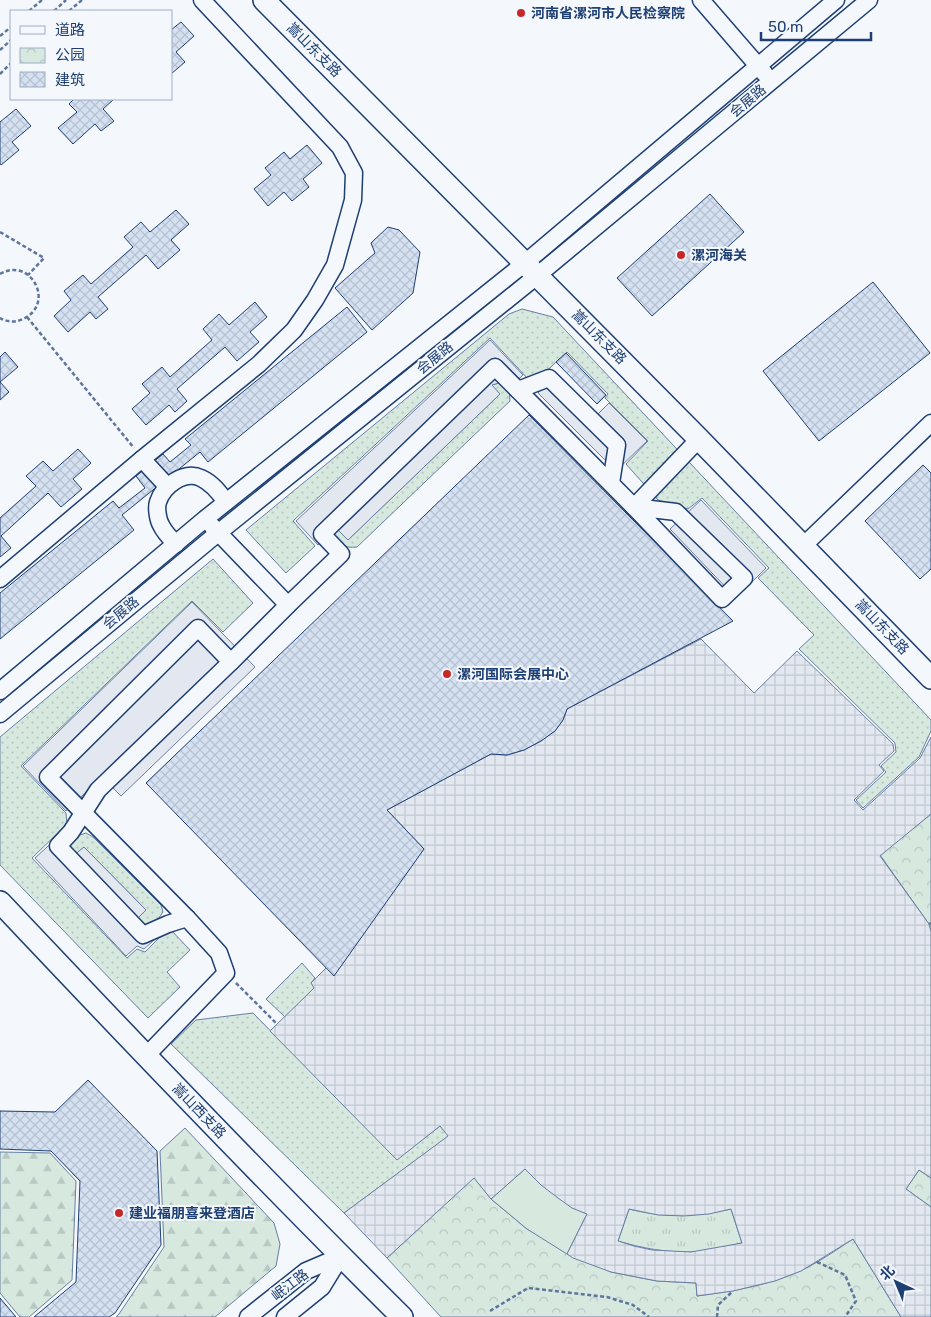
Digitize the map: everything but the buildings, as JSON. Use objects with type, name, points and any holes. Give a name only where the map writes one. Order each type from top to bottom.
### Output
[{"type":"main road","name":"嵩山东支路","points":[[264,0],[532,269],[931,678]]},
{"type":"main road","name":"嵩山西支路","points":[[0,902],[146,1056],[402,1317]]},
{"type":"street","points":[[0,579],[142,458],[259,364],[294,330],[315,300],[335,265],[353,200],[354,173],[340,147],[202,0]]},
{"type":"street","points":[[701,0],[771,81]]},
{"type":"street","name":"会展路","points":[[0,714],[532,269],[758,66],[836,0]]},
{"type":"street","name":"会展路","points":[[0,691],[226,502],[532,269],[771,81],[869,0]]},
{"type":"street","points":[[187,918],[143,935],[58,846],[71,832],[98,790],[341,554],[322,534],[495,367],[611,483],[722,599],[744,578],[676,512],[634,507]]},
{"type":"street","points":[[518,390],[549,378],[617,445],[611,483]]},
{"type":"street","points":[[803,546],[931,423]]},
{"type":"street","points":[[634,507],[699,439]]},
{"type":"street","points":[[142,458],[167,486]]},
{"type":"street","points":[[176,544],[160,524],[158,515],[157,503],[167,486],[177,480],[190,476],[200,477],[217,489],[226,502]]},
{"type":"street","points":[[205,519],[288,605]]},
{"type":"street","points":[[146,1056],[226,973],[219,953],[48,777],[198,628],[231,662]]},
{"type":"street","name":"岷江路","points":[[248,1317],[306,1270],[341,1256]]},
{"type":"street","name":"岷江路","points":[[285,1317],[322,1287],[341,1256]]},
{"type":"path","points":[[30,10],[42,0]]},
{"type":"path","points":[[55,10],[66,0]]},
{"type":"path","points":[[70,10],[82,0]]},
{"type":"path","points":[[0,36],[10,28]]},
{"type":"path","points":[[0,50],[10,41]]},
{"type":"path","points":[[0,74],[10,64]]},
{"type":"path","points":[[0,232],[44,258],[28,275]]},
{"type":"path","points":[[0,274],[12,270],[28,275],[34,280],[39,296],[34,312],[27,317],[11,322],[0,318]]},
{"type":"path","points":[[27,317],[142,458]]},
{"type":"path","points":[[226,973],[277,1024]]},
{"type":"path","points":[[817,1262],[845,1275],[856,1301],[845,1317]]},
{"type":"path","points":[[490,1311],[528,1288],[607,1297],[633,1305],[649,1317]]},
{"type":"path","points":[[717,1317],[718,1305],[733,1291]]},
{"type":"green space","points":[[522,309],[553,317],[931,720],[931,731],[919,757],[863,808],[856,800],[886,772],[881,766],[896,752],[895,743],[799,649],[814,635],[758,578],[769,568],[702,498],[688,509],[658,500],[626,464],[648,441],[605,398],[608,394],[567,352],[540,377],[528,379],[490,338],[293,521],[315,546],[286,573],[246,530],[509,314]]},
{"type":"green space","points":[[499,383],[509,388],[510,401],[357,547],[346,547],[341,544],[334,535],[336,528],[348,540],[500,394],[491,385]]},
{"type":"green space","points":[[213,559],[253,603],[223,632],[192,601],[21,766],[66,813],[67,824],[32,858],[127,958],[137,949],[145,952],[169,928],[190,950],[167,972],[180,987],[148,1018],[0,865],[0,737]]},
{"type":"green space","points":[[931,814],[931,932],[929,924],[880,855]]},
{"type":"green space","points":[[86,833],[93,837],[161,905],[163,912],[156,922],[145,925],[136,920],[146,910],[84,847],[73,857],[70,845],[77,836]]},
{"type":"green space","points":[[302,963],[315,978],[311,983],[315,987],[285,1017],[266,999]]},
{"type":"green space","points":[[253,1013],[397,1159],[440,1126],[449,1136],[344,1213],[171,1044],[196,1020]]},
{"type":"green space","points":[[185,1128],[274,1223],[280,1244],[276,1266],[215,1317],[116,1317],[164,1247],[160,1151]]},
{"type":"green space","points":[[0,1152],[50,1153],[76,1181],[72,1280],[29,1317],[20,1317],[0,1293]]},
{"type":"green space","points":[[525,1169],[554,1194],[587,1214],[567,1254],[527,1229],[491,1199]]},
{"type":"green space","points":[[919,1170],[931,1178],[931,1207],[906,1189]]},
{"type":"green space","points":[[474,1177],[491,1199],[527,1229],[611,1272],[657,1281],[696,1283],[697,1296],[775,1281],[813,1264],[853,1239],[901,1317],[441,1317],[387,1258]]},
{"type":"green space","points":[[629,1209],[655,1214],[692,1215],[731,1209],[742,1243],[705,1251],[674,1252],[655,1250],[618,1241]]},
{"type":"shaded area","points":[[490,340],[523,375],[509,388],[499,383],[492,385],[500,394],[348,540],[336,528],[318,545],[296,521]]},
{"type":"shaded area","points":[[555,376],[596,416],[609,403],[647,441],[616,471],[538,393]]},
{"type":"shaded area","points":[[701,500],[766,568],[736,598],[670,529]]},
{"type":"shaded area","points":[[192,602],[255,667],[121,796],[102,777],[66,811],[23,766]]},
{"type":"shaded area","points":[[701,639],[754,693],[797,651],[893,744],[894,751],[879,765],[884,771],[854,800],[863,810],[920,758],[931,737],[931,814],[880,856],[929,924],[931,932],[931,1178],[919,1170],[906,1189],[931,1207],[931,1317],[901,1317],[853,1239],[801,1271],[775,1281],[733,1291],[697,1296],[696,1283],[657,1281],[611,1272],[567,1254],[587,1214],[572,1208],[558,1198],[525,1169],[491,1199],[474,1178],[387,1258],[344,1213],[448,1136],[440,1126],[397,1160],[270,1031],[314,988],[311,983],[326,968],[424,849],[387,810],[491,754],[507,755],[524,750],[541,741],[555,731],[563,720],[567,709]],"holes":[[[629,1209],[658,1215],[684,1216],[709,1214],[731,1209],[742,1243],[691,1252],[652,1250],[618,1241]]]},
{"type":"shaded area","points":[[69,827],[77,836],[70,845],[73,856],[84,847],[146,910],[136,920],[145,925],[156,922],[165,930],[144,949],[137,946],[126,956],[35,858]]},
{"type":"place","name":"河南省漯河市人民检察院","points":[[521,13]]},
{"type":"place","name":"漯河海关","points":[[681,255]]},
{"type":"place","name":"漯河国际会展中心","points":[[447,674]]},
{"type":"place","name":"建业福朋喜来登酒店","points":[[119,1213]]}]
